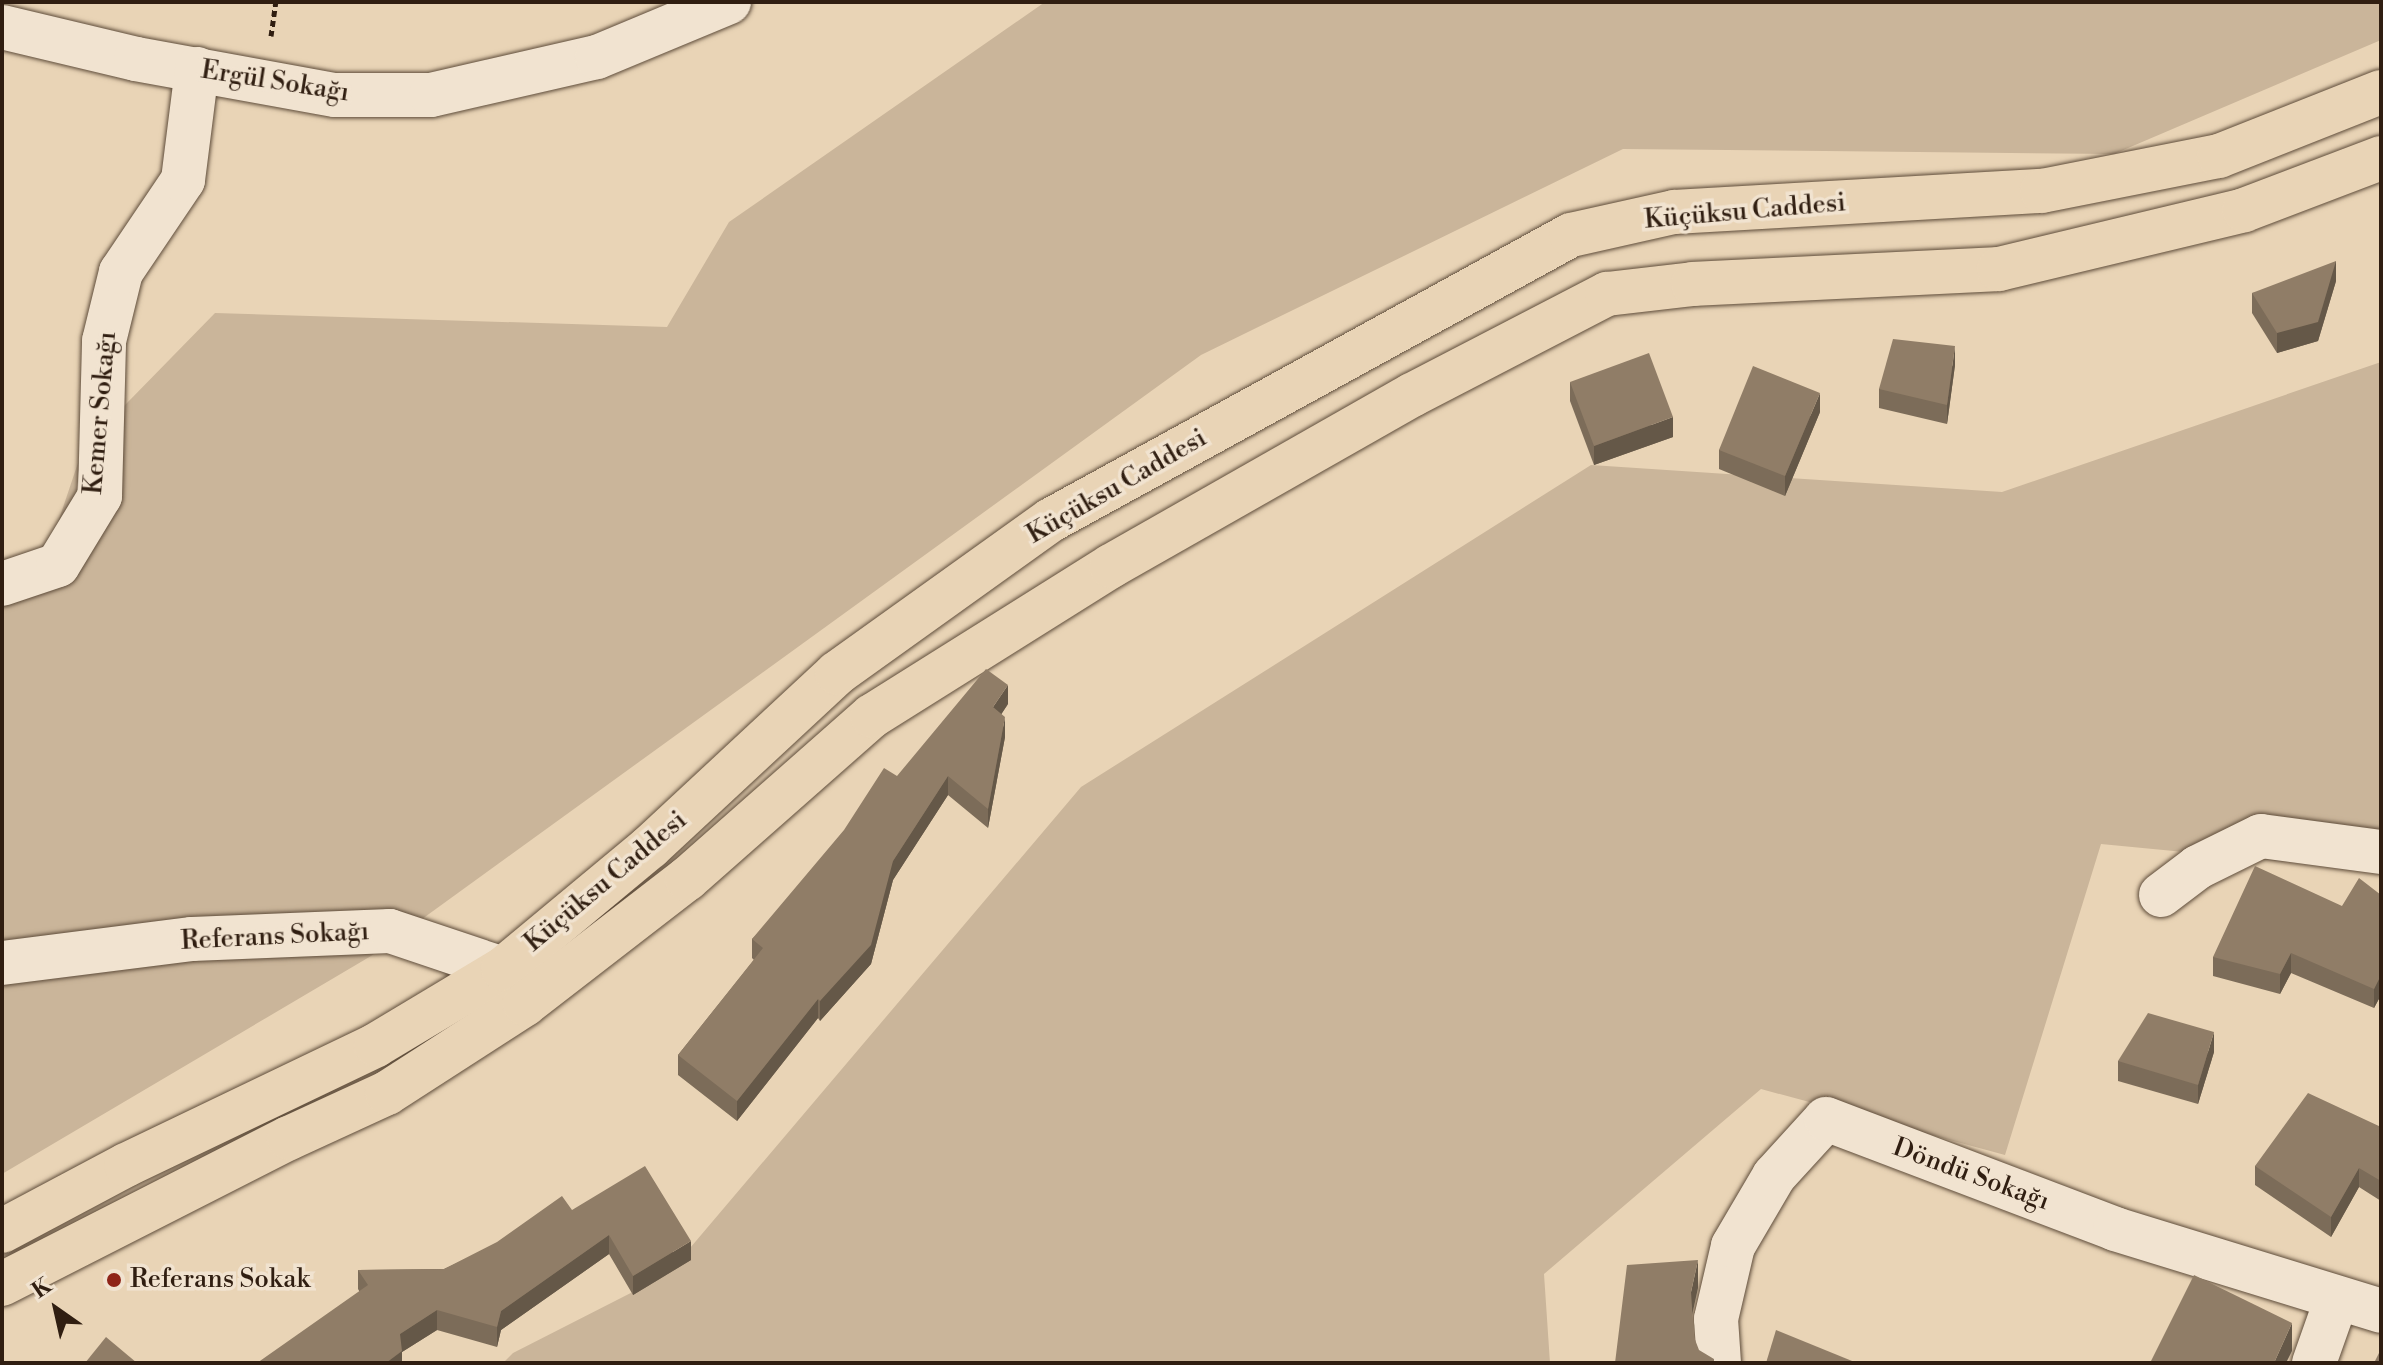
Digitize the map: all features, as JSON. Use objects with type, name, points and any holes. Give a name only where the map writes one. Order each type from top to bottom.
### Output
[{"type":"main road","name":"Küçüksu Caddesi","points":[[2,1284],[289,1138],[387,1093],[514,986],[650,847],[837,673],[1051,520],[1571,235],[1674,212],[2042,191],[2219,156],[2381,92]]},
{"type":"main road","name":"Küçüksu Caddesi","points":[[2,1231],[126,1165],[376,1045],[514,986],[687,879],[872,716],[1111,566],[1412,395],[1607,294],[1693,284],[1999,269],[2244,210],[2381,158]]},
{"type":"street","name":"Ergül Sokağı","points":[[2,27],[335,95],[431,95],[597,57],[729,2]]},
{"type":"street","name":"Kemer Sokağı","points":[[2,584],[58,565],[100,496],[104,341],[121,272],[183,180],[197,69]]},
{"type":"street","points":[[2161,895],[2198,867],[2261,836],[2381,852]]},
{"type":"street","name":"Referans Sokağı","points":[[2,963],[192,939],[390,931],[514,986]]},
{"type":"street","name":"Döndü Sokağı","points":[[1719,1363],[1716,1319],[1733,1246],[1774,1176],[1826,1119],[2115,1229],[2381,1311]]},
{"type":"street","points":[[2314,1363],[2337,1298]]},
{"type":"shaded area","points":[[1045,2],[2381,2],[2381,40],[2114,154],[1623,149],[1201,355],[371,956],[2,1174],[2,565],[48,552],[83,448],[215,313],[667,327],[729,222]]},
{"type":"shaded area","points":[[2381,362],[2381,871],[2101,844],[2005,1155],[1761,1089],[1544,1274],[1550,1363],[503,1363],[513,1353],[668,1274],[1081,787],[1591,465],[2002,492]]},
{"type":"building","points":[[2336,261],[2318,322],[2277,333],[2252,293]]},
{"type":"building","points":[[1893,339],[1955,346],[1947,405],[1879,389]]},
{"type":"building","points":[[1649,353],[1673,417],[1594,446],[1570,382]]},
{"type":"building","points":[[1753,366],[1820,393],[1785,476],[1719,450]]},
{"type":"building","points":[[986,669],[1008,685],[993,707],[1005,717],[988,809],[948,776],[893,861],[871,945],[820,1001],[818,999],[737,1101],[678,1055],[763,948],[752,939],[844,830],[884,768],[897,776]]},
{"type":"building","points":[[2255,866],[2342,906],[2359,878],[2381,895],[2381,975],[2374,989],[2291,953],[2280,974],[2213,957]]},
{"type":"building","points":[[2148,1013],[2214,1032],[2198,1085],[2118,1061]]},
{"type":"building","points":[[2308,1093],[2381,1127],[2381,1181],[2359,1168],[2331,1217],[2255,1166]]},
{"type":"building","points":[[645,1166],[691,1241],[633,1276],[609,1235],[501,1311],[497,1327],[437,1310],[400,1334],[402,1351],[386,1363],[257,1363],[368,1285],[358,1270],[444,1269],[497,1242],[562,1196],[572,1210]]},
{"type":"building","points":[[1698,1260],[1691,1292],[1694,1337],[1699,1350],[1714,1359],[1714,1363],[1615,1363],[1627,1265]]},
{"type":"building","points":[[2194,1275],[2292,1323],[2274,1363],[2150,1363]]},
{"type":"building","points":[[1776,1330],[1857,1363],[1766,1363]]},
{"type":"building","points":[[106,1337],[137,1363],[85,1363]]},
{"type":"building","points":[[2381,1349],[2381,1363],[2374,1363]]},
{"type":"place","name":"Referans Sokak","points":[[114,1280]]}]
